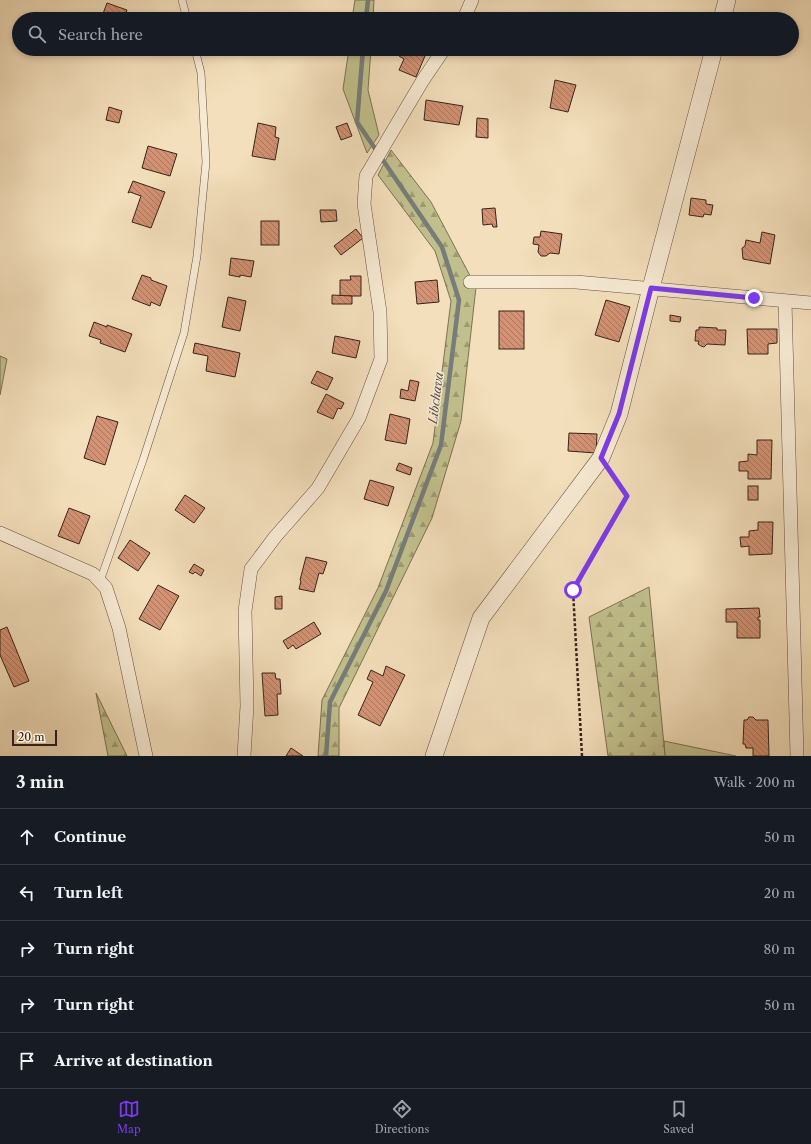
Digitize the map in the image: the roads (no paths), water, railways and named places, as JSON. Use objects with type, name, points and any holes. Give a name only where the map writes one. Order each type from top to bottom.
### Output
[{"type":"street","points":[[467,12],[472,0]]},
{"type":"street","points":[[724,12],[727,0]]},
{"type":"street","points":[[244,756],[246,706],[245,611],[251,569],[275,537],[318,488],[359,418],[381,359],[380,312],[364,204],[366,176],[423,80],[439,56]]},
{"type":"street","points":[[434,756],[481,618],[601,458],[619,414],[712,56]]},
{"type":"street","points":[[470,282],[576,282],[811,303]]},
{"type":"street","points":[[785,301],[797,756]]},
{"type":"street","points":[[0,533],[93,574],[106,588],[119,628],[146,756]]},
{"type":"lane","points":[[182,0],[185,12]]},
{"type":"lane","points":[[100,581],[143,460],[185,325],[197,256],[206,162],[201,73],[196,56]]},
{"type":"waterway","name":"Libchava","points":[[367,12],[368,0]]},
{"type":"waterway","name":"Libchava","points":[[326,756],[330,702],[386,591],[441,445],[459,300],[442,247],[357,122],[362,56]]}]
